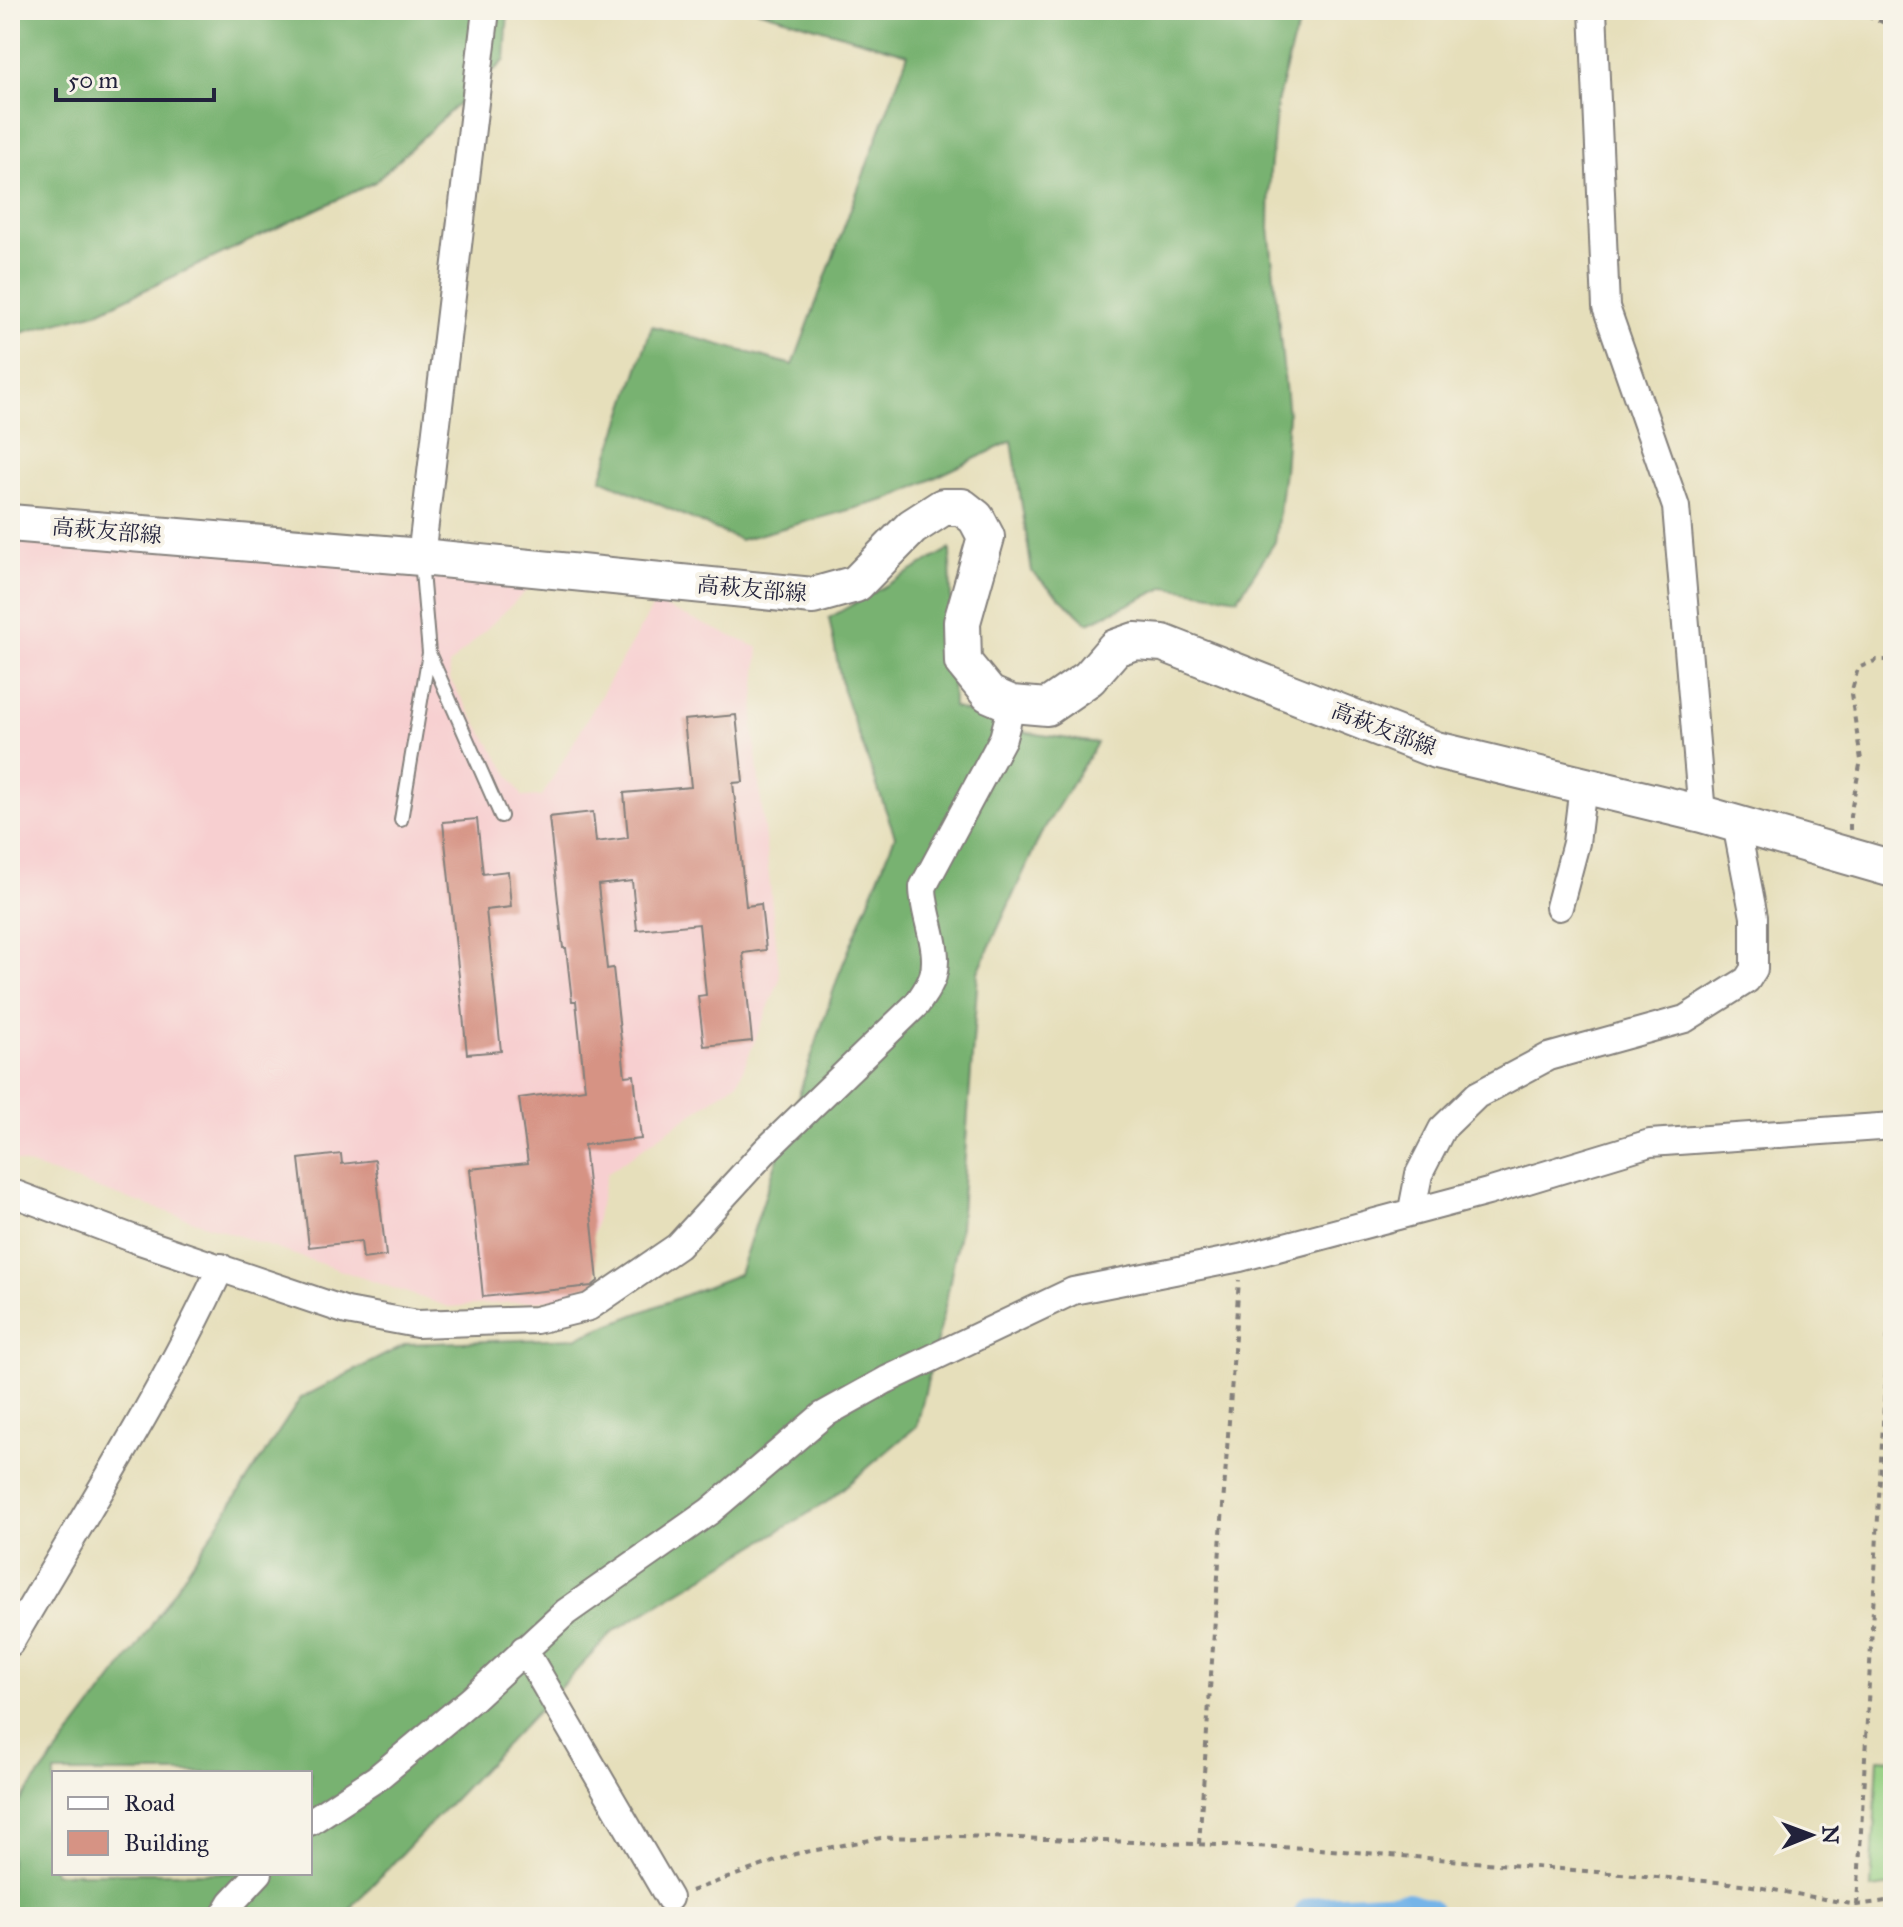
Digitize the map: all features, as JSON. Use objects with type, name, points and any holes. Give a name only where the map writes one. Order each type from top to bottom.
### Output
[{"type":"main road","name":"高萩友部線","points":[[10,523],[421,557],[813,596],[856,584],[912,527],[943,507],[962,507],[976,518],[986,537],[962,622],[963,662],[989,694],[1012,704],[1047,707],[1089,678],[1115,648],[1135,641],[1163,643],[1436,750],[1719,819],[1893,869]]},
{"type":"street","points":[[421,557],[486,10]]},
{"type":"street","points":[[1412,1210],[1419,1174],[1442,1129],[1477,1095],[1548,1057],[1685,1019],[1747,980],[1754,969],[1754,917],[1719,819],[1676,507],[1606,307],[1593,10]]},
{"type":"street","points":[[10,1192],[137,1240],[347,1311],[417,1324],[536,1320],[589,1307],[678,1246],[766,1150],[917,1004],[933,979],[936,959],[923,906],[923,887],[1003,738],[1012,704]]},
{"type":"street","points":[[1559,907],[1576,843],[1583,786]]},
{"type":"street","points":[[312,1821],[377,1778],[472,1699],[566,1612],[710,1511],[823,1415],[886,1380],[1073,1291],[1240,1258],[1488,1192],[1650,1143],[1893,1126]]},
{"type":"street","points":[[10,1643],[146,1408],[221,1267]]},
{"type":"street","points":[[524,1649],[669,1898]]},
{"type":"street","points":[[223,1917],[232,1902],[257,1875]]},
{"type":"lane","points":[[401,820],[429,653],[421,557]]},
{"type":"lane","points":[[429,653],[501,816]]},
{"type":"path","points":[[1856,10],[1893,27]]},
{"type":"path","points":[[1851,856],[1850,816],[1861,760],[1851,694],[1858,668],[1877,660],[1893,660]]},
{"type":"path","points":[[1857,1905],[1893,1239]]},
{"type":"path","points":[[1199,1844],[1240,1258]]},
{"type":"path","points":[[669,1898],[795,1854],[881,1838],[960,1836],[1306,1848],[1741,1884],[1857,1905],[1893,1900]]},
{"type":"shaded area","points":[[10,531],[552,566],[449,665],[450,680],[523,797],[542,796],[655,603],[759,648],[753,725],[780,979],[738,1082],[607,1173],[579,1298],[449,1307],[10,1159]]},
{"type":"green space","points":[[10,10],[508,10],[505,60],[375,182],[100,311],[10,336]]},
{"type":"green space","points":[[757,10],[1306,10],[1293,41],[1277,103],[1270,172],[1269,227],[1288,415],[1284,471],[1275,542],[1238,598],[1166,587],[1088,623],[1032,572],[1012,441],[892,498],[740,540],[601,479],[652,326],[793,365],[908,54]]},
{"type":"green space","points":[[950,549],[953,707],[1029,733],[1097,743],[1041,834],[978,972],[960,1227],[917,1426],[827,1502],[614,1631],[355,1903],[347,1917],[10,1917],[10,1815],[139,1644],[301,1398],[406,1344],[575,1338],[739,1274],[839,974],[895,836],[843,691],[829,618]]},
{"type":"green space","points":[[1878,1759],[1893,1760],[1893,1886],[1871,1889]]},
{"type":"building","points":[[736,715],[743,782],[733,783],[746,906],[761,904],[766,950],[743,953],[752,1041],[704,1046],[698,996],[706,995],[699,924],[637,930],[632,881],[598,885],[607,969],[613,968],[625,1076],[634,1075],[641,1139],[584,1145],[598,1281],[592,1286],[483,1297],[470,1169],[528,1163],[519,1098],[585,1089],[576,1001],[572,1001],[566,948],[563,948],[549,817],[593,812],[596,842],[628,838],[624,793],[691,787],[684,720]]},
{"type":"building","points":[[477,819],[483,874],[508,871],[511,907],[486,910],[501,1051],[467,1054],[443,822]]},
{"type":"building","points":[[341,1154],[342,1164],[375,1160],[386,1256],[363,1259],[361,1241],[309,1247],[299,1159]]},
{"type":"waterway","points":[[1312,1917],[1408,1911],[1426,1917]]}]
